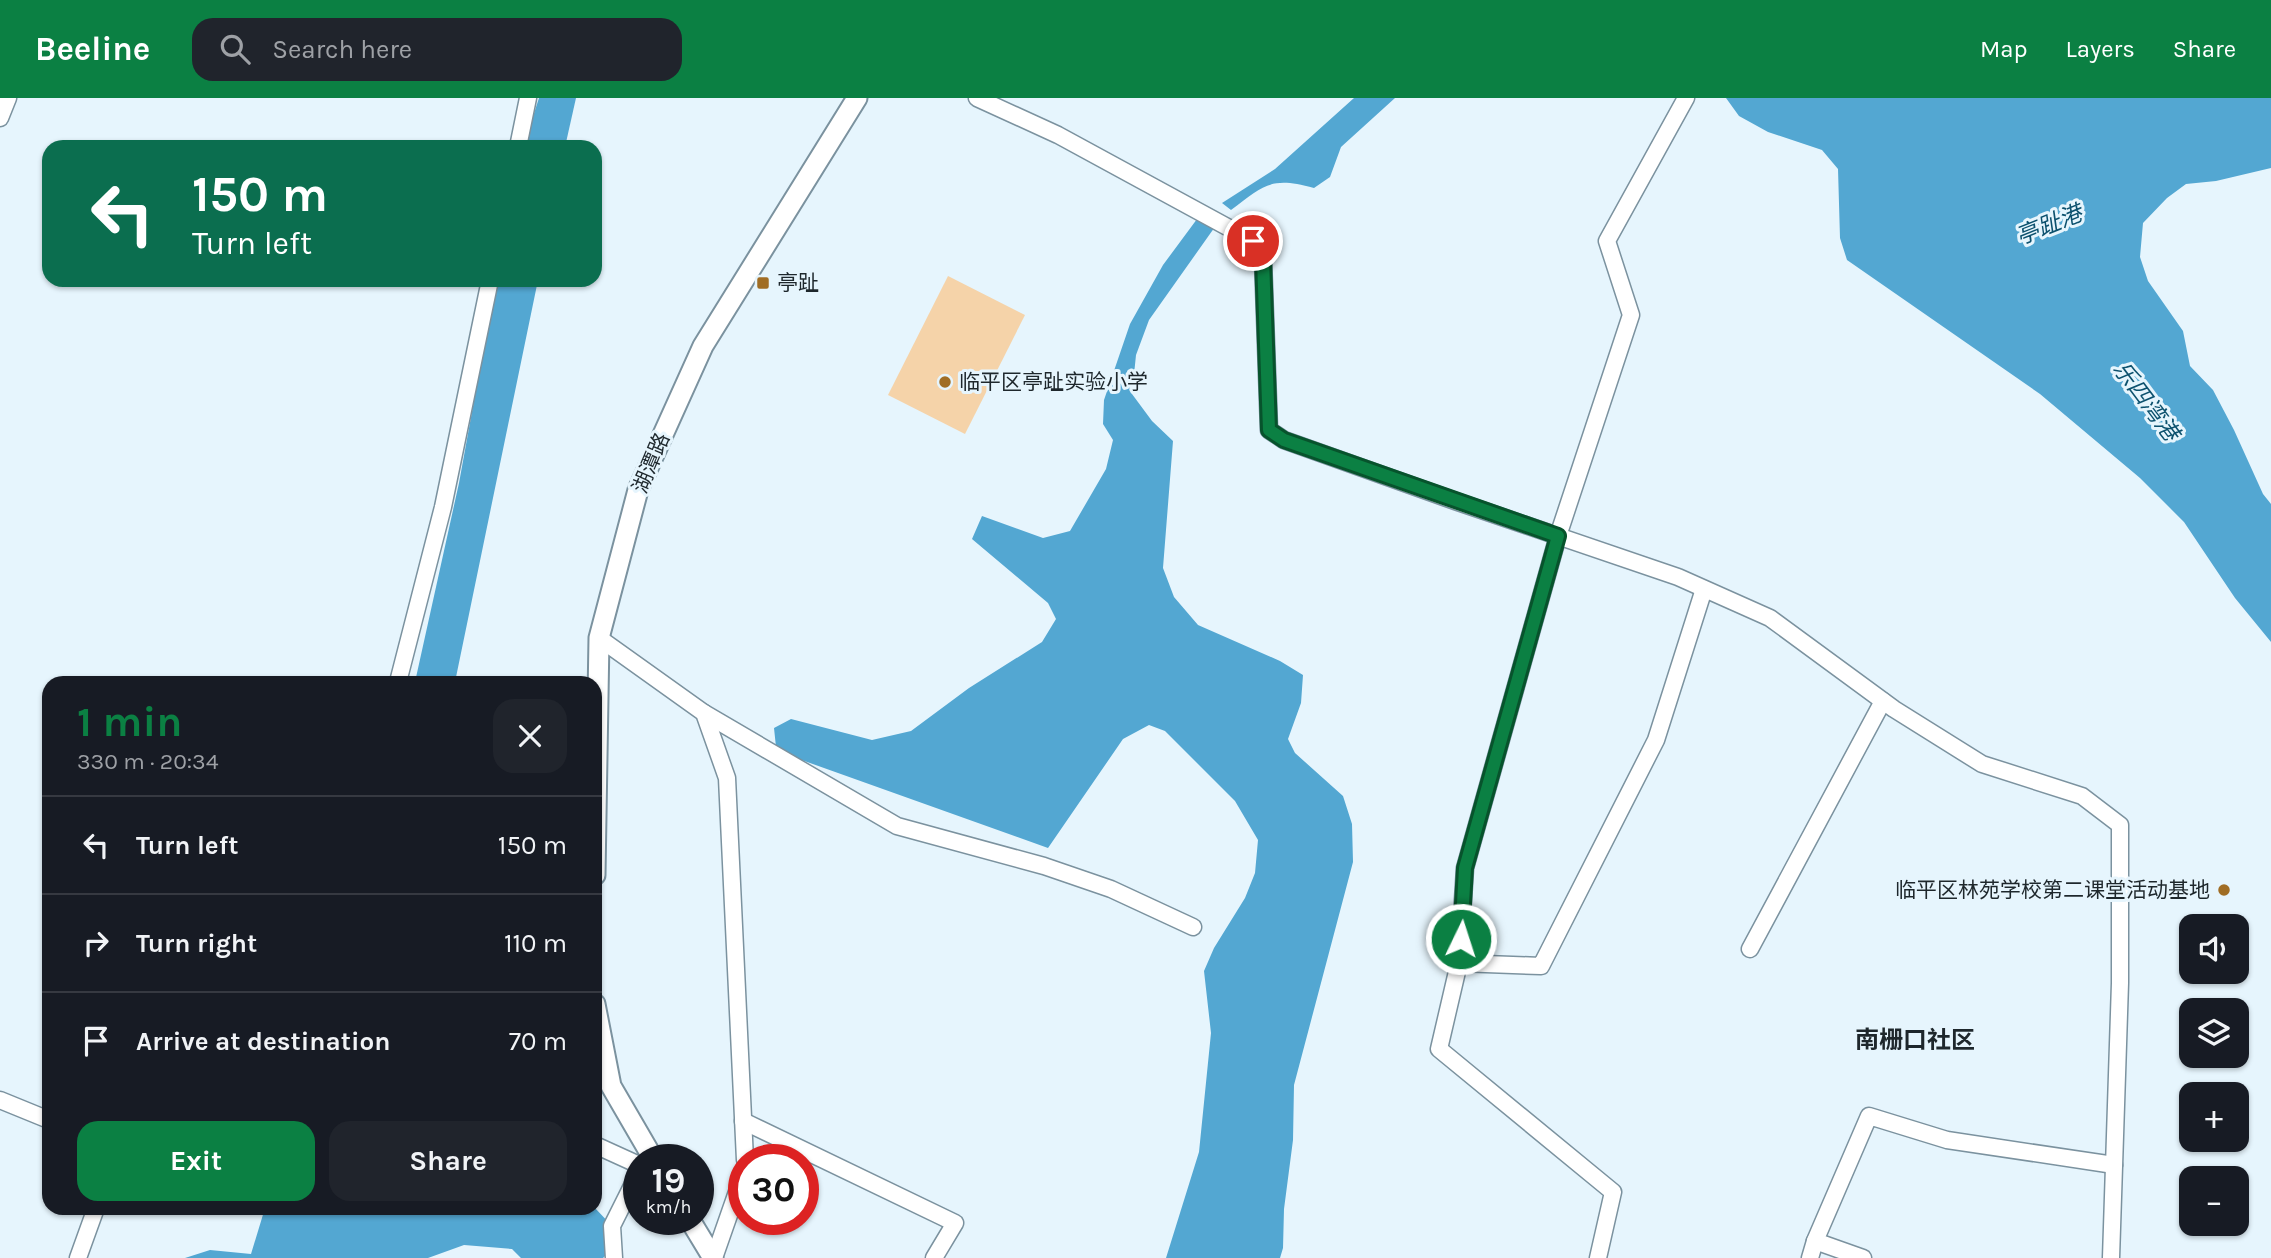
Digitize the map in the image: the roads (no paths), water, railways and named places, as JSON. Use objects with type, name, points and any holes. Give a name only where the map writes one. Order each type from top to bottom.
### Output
[{"type":"street","points":[[0,118],[8,98]]},
{"type":"street","points":[[519,140],[528,98]]},
{"type":"street","name":"湖潭路","points":[[598,676],[599,638],[638,489],[703,346],[857,98]]},
{"type":"street","points":[[976,98],[1058,135],[1253,241],[1263,259],[1269,430],[1284,440],[1678,577],[1770,618],[1883,701],[1982,764],[2082,796],[2120,825],[2120,983],[2111,1258]]},
{"type":"street","points":[[1598,1258],[1613,1192],[1439,1049],[1459,963],[1465,868],[1558,536],[1631,315],[1607,242],[1686,98]]},
{"type":"street","points":[[400,676],[443,507],[489,287]]},
{"type":"street","points":[[1459,963],[1541,967],[1656,740],[1704,589]]},
{"type":"street","points":[[599,638],[704,713],[897,826],[1044,866],[1111,889],[1193,927]]},
{"type":"street","points":[[1750,949],[1883,701]]},
{"type":"street","points":[[704,713],[727,778],[744,1144]]},
{"type":"street","points":[[602,1040],[611,1086],[645,1144]]},
{"type":"street","points":[[0,1100],[42,1117]]},
{"type":"street","points":[[1810,1258],[1869,1116],[1947,1140],[2114,1165]]},
{"type":"street","points":[[743,1121],[955,1223],[934,1258]]},
{"type":"street","points":[[602,1148],[623,1158]]},
{"type":"street","points":[[614,1258],[612,1226],[623,1204]]},
{"type":"street","points":[[78,1258],[93,1215]]},
{"type":"street","points":[[714,1258],[728,1218]]},
{"type":"street","points":[[699,1235],[714,1258]]},
{"type":"street","points":[[1815,1241],[1863,1258]]},
{"type":"water","points":[[539,98],[576,98],[567,140],[525,140]]},
{"type":"water","points":[[1354,98],[1395,98],[1341,147],[1330,177],[1314,188],[1288,183],[1269,185],[1231,210],[1222,203],[1275,169]]},
{"type":"water","points":[[1726,98],[2271,98],[2271,168],[2216,181],[2186,184],[2167,198],[2143,223],[2140,257],[2148,281],[2183,331],[2190,366],[2213,390],[2263,494],[2271,504],[2271,642],[2235,598],[2184,522],[2140,478],[2040,394],[1847,260],[1840,238],[1838,169],[1822,150],[1768,132],[1739,116]]},
{"type":"water","points":[[1200,215],[1217,224],[1149,320],[1136,355],[1132,394],[1152,421],[1173,441],[1163,568],[1174,597],[1198,625],[1280,661],[1303,675],[1301,703],[1288,739],[1295,753],[1343,796],[1352,824],[1353,862],[1294,1085],[1293,1140],[1280,1258],[1166,1258],[1199,1152],[1211,1033],[1204,971],[1214,948],[1245,898],[1255,873],[1258,840],[1235,801],[1165,731],[1149,725],[1123,739],[1048,848],[796,758],[776,747],[774,728],[791,719],[872,740],[911,731],[969,688],[1042,642],[1056,619],[1048,603],[972,539],[982,516],[1043,538],[1070,531],[1106,469],[1113,440],[1103,424],[1104,400],[1130,324],[1163,265]]},
{"type":"water","points":[[495,287],[537,287],[456,676],[416,676],[459,483]]},
{"type":"water","points":[[263,1215],[602,1215],[612,1226],[603,1258],[521,1258],[512,1249],[464,1245],[428,1258],[185,1258],[210,1250],[251,1254]]},
{"type":"place","name":"亭趾","points":[[763,283]]},
{"type":"place","name":"临平区亭趾实验小学","points":[[945,382]]},
{"type":"place","name":"临平区林苑学校第二课堂活动基地","points":[[2224,890]]},
{"type":"district","name":"南栅口社区","points":[[1915,1040]]},
{"type":"water label","name":"亭趾港","points":[[2049,225]]},
{"type":"water label","name":"乐四湾港","points":[[2146,401]]}]
